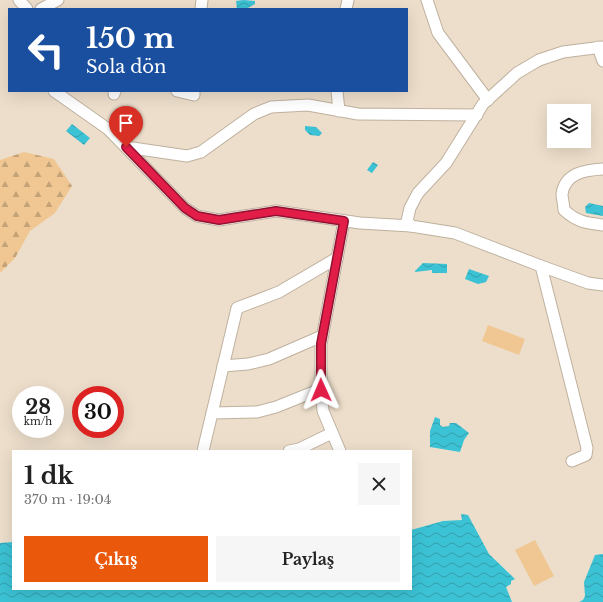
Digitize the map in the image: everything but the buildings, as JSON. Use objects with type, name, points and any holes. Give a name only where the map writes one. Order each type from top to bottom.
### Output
[{"type":"street","points":[[19,0],[26,8]]},
{"type":"street","points":[[43,8],[58,0]]},
{"type":"street","points":[[427,0],[438,32],[488,100]]},
{"type":"street","points":[[411,226],[407,221],[410,208],[418,193],[446,163],[483,104],[517,73],[539,60],[563,52],[601,47],[603,62]]},
{"type":"street","points":[[55,92],[108,129],[185,208],[197,216],[219,220],[276,211],[344,221],[411,226],[455,233],[588,283],[603,285]]},
{"type":"street","points":[[181,92],[194,95],[194,92]]},
{"type":"street","points":[[337,92],[339,111]]},
{"type":"street","points":[[126,147],[187,156],[202,152],[254,114],[271,106],[308,105],[358,114],[476,115]]},
{"type":"street","points":[[603,169],[590,170],[575,174],[566,182],[562,195],[564,210],[570,215],[582,222],[603,225]]},
{"type":"street","points":[[340,450],[323,411],[321,390],[321,344],[344,221]]},
{"type":"street","points":[[203,450],[237,308],[279,292],[337,258]]},
{"type":"street","points":[[541,266],[587,448],[586,455],[572,461]]},
{"type":"street","points":[[223,366],[248,364],[269,359],[322,336]]},
{"type":"street","points":[[212,413],[256,412],[276,407],[321,390]]},
{"type":"street","points":[[294,450],[299,449],[332,432]]},
{"type":"green space","points":[[24,152],[54,159],[72,186],[55,213],[30,231],[15,258],[0,273],[0,160]]},
{"type":"green space","points":[[488,325],[525,339],[519,355],[482,341]]},
{"type":"green space","points":[[535,540],[554,576],[534,586],[515,550]]},
{"type":"water","points":[[236,1],[255,1],[255,4],[248,8],[237,8]]},
{"type":"water","points":[[72,124],[90,138],[84,145],[66,131]]},
{"type":"water","points":[[305,126],[316,127],[322,133],[319,136],[310,135],[305,130]]},
{"type":"water","points":[[373,162],[378,165],[372,173],[367,170]]},
{"type":"water","points":[[589,203],[603,206],[603,216],[586,213],[585,207]]},
{"type":"water","points":[[423,263],[447,264],[447,273],[432,273],[432,270],[415,272]]},
{"type":"water","points":[[469,269],[489,276],[486,282],[478,284],[465,279]]},
{"type":"water","points":[[435,417],[440,419],[440,425],[443,427],[449,426],[450,423],[456,423],[469,433],[464,440],[460,452],[430,447],[430,431]]},
{"type":"water","points":[[461,514],[468,515],[489,554],[515,579],[506,587],[512,602],[0,602],[0,543],[12,542],[12,590],[412,590],[412,530],[443,521],[462,520]]},
{"type":"water","points":[[603,554],[603,602],[579,602],[583,600],[585,596],[584,582],[595,555]]},
{"type":"route","points":[[126,147],[185,208],[197,216],[219,220],[276,211],[344,221],[321,344],[321,390]]}]
